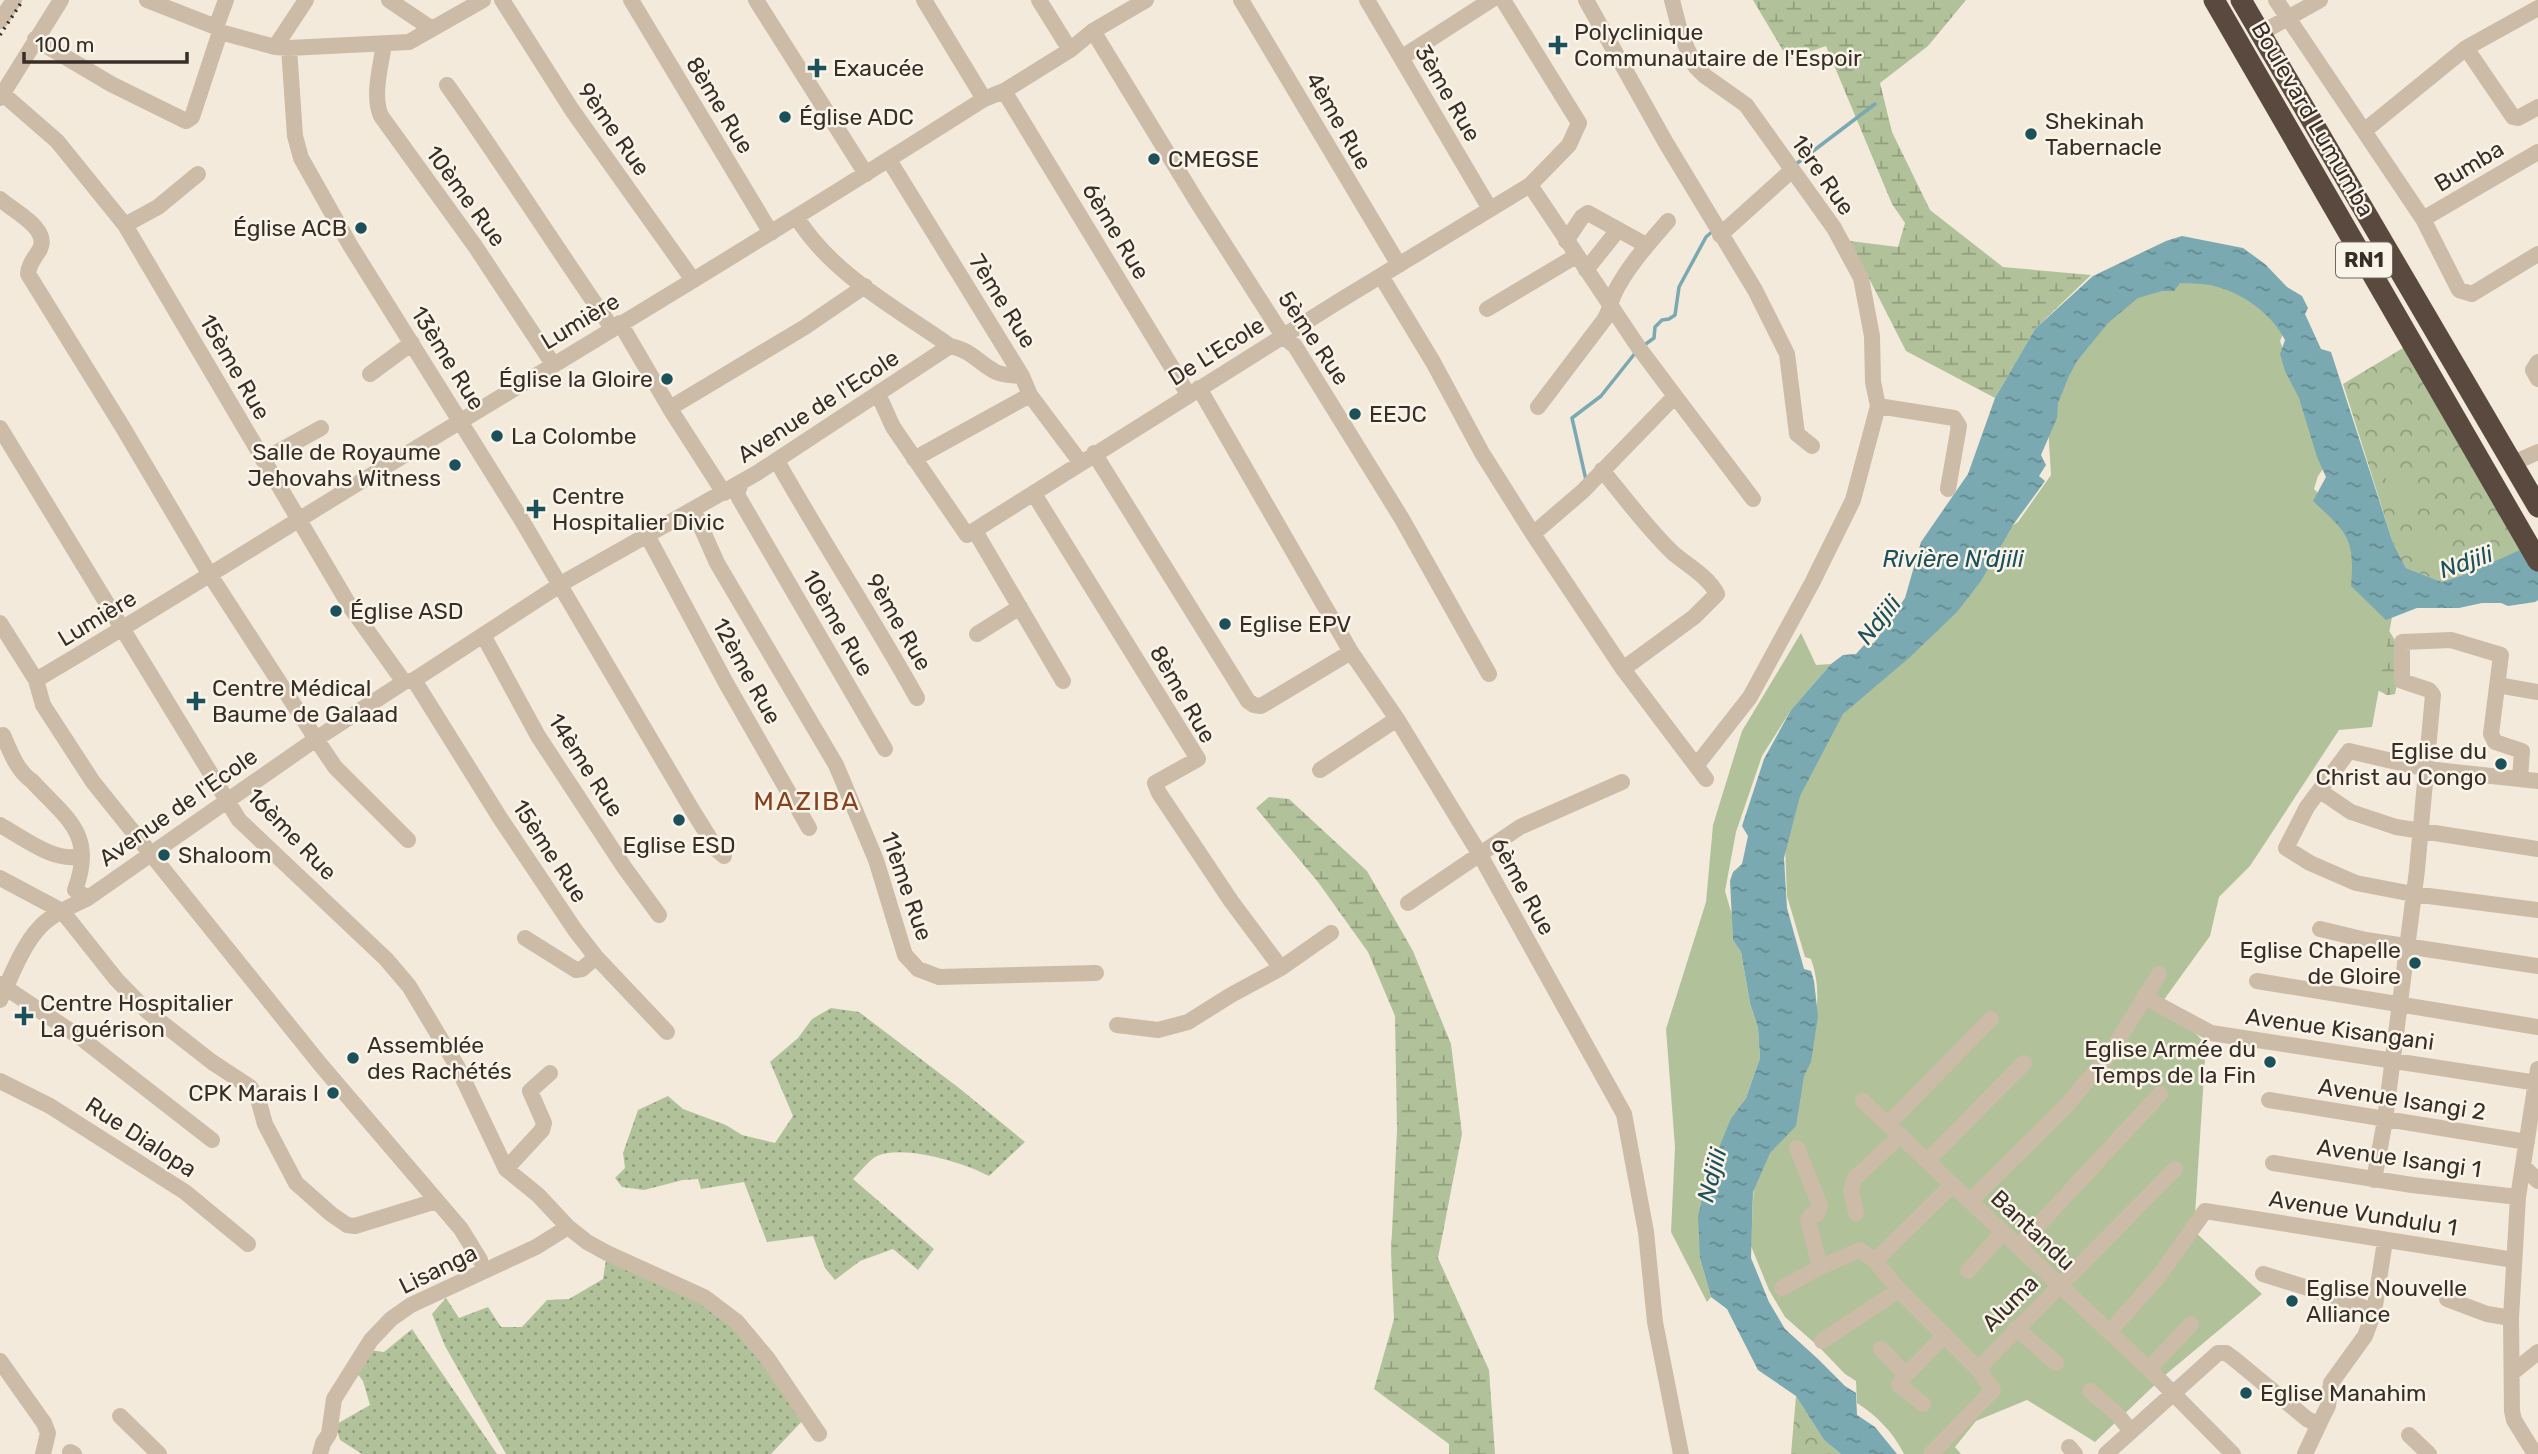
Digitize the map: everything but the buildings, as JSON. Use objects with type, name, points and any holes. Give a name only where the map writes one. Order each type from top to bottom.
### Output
[{"type":"highway","name":"Boulevard Lumumba","points":[[2214,0],[2538,561]]},
{"type":"highway","name":"Boulevard Lumumba","points":[[2241,0],[2537,505]]},
{"type":"street","points":[[0,21],[14,0]]},
{"type":"street","points":[[1,96],[61,0]]},
{"type":"street","points":[[147,0],[218,30],[282,47],[409,41],[475,1]]},
{"type":"street","points":[[35,39],[111,84],[186,121],[194,111],[226,0]]},
{"type":"street","points":[[282,47],[306,0]]},
{"type":"street","points":[[389,0],[432,29]]},
{"type":"street","name":"9ème Rue","points":[[502,0],[572,110],[693,280]]},
{"type":"street","name":"8ème Rue","points":[[631,0],[771,233]]},
{"type":"street","points":[[756,0],[866,174]]},
{"type":"street","points":[[924,0],[984,99]]},
{"type":"street","points":[[1039,0],[1070,50]]},
{"type":"street","name":"Lumière","points":[[36,680],[797,218],[984,99],[1004,91],[1070,50],[1093,31],[1146,0]]},
{"type":"street","name":"4ème Rue","points":[[1241,0],[1399,265]]},
{"type":"street","name":"3ème Rue","points":[[1367,0],[1490,208]]},
{"type":"street","points":[[1401,58],[1491,0]]},
{"type":"street","name":"De L'Ecole","points":[[971,533],[1194,391],[1530,185],[1569,145],[1579,123],[1503,0]]},
{"type":"street","points":[[1586,0],[1717,229],[1755,290],[1787,354],[1797,434],[1812,446]]},
{"type":"street","name":"1ère Rue","points":[[1672,0],[1681,34],[1695,66],[1746,105],[1834,228],[1861,278],[1872,336],[1873,382],[1878,406]]},
{"type":"street","points":[[2276,0],[2423,219],[2459,290],[2472,293],[2538,254]]},
{"type":"street","points":[[2261,33],[2320,0]]},
{"type":"street","points":[[2364,131],[2466,48],[2538,8]]},
{"type":"street","name":"5ème Rue","points":[[1093,31],[1196,200],[1283,336],[1300,354],[1402,519],[1489,674]]},
{"type":"street","name":"10ème Rue","points":[[384,44],[377,98],[381,116],[475,246],[553,364]]},
{"type":"street","name":"13ème Rue","points":[[282,47],[295,136],[301,158],[350,245],[461,421],[691,808],[723,856]]},
{"type":"street","points":[[2466,48],[2513,117],[2518,118],[2538,107]]},
{"type":"street","name":"10ème Rue","points":[[447,85],[507,170],[540,224],[616,326],[724,493]]},
{"type":"street","name":"6ème Rue","points":[[1004,91],[1194,391],[1351,652],[1397,719],[1479,853],[1624,1114],[1646,1232],[1655,1322],[1681,1454]]},
{"type":"street","name":"15ème Rue","points":[[1,96],[57,141],[125,225],[351,608],[409,681],[559,909],[596,957],[667,1032]]},
{"type":"street","name":"Bumba","points":[[2423,219],[2538,152]]},
{"type":"street","name":"7ème Rue","points":[[889,160],[1022,376],[1030,395],[1088,458],[1248,701],[1254,705],[1267,703],[1351,652]]},
{"type":"street","points":[[1717,229],[1790,169]]},
{"type":"street","points":[[125,225],[158,207],[198,174]]},
{"type":"street","points":[[1530,185],[1612,308],[1753,499]]},
{"type":"street","points":[[0,199],[38,230],[42,238],[41,246],[29,267],[29,274],[210,575],[335,767],[408,840]]},
{"type":"street","points":[[1566,241],[1585,213],[1588,213],[1646,245]]},
{"type":"street","points":[[797,218],[829,259],[950,346],[965,349],[994,371],[1022,376]]},
{"type":"street","points":[[1538,407],[1612,308],[1613,296],[1646,245],[1668,221]]},
{"type":"street","points":[[1586,271],[1618,230]]},
{"type":"street","points":[[1487,309],[1576,256]]},
{"type":"street","points":[[1381,276],[1433,362],[1482,453],[1533,534],[1623,669],[1701,772],[1750,697],[1812,583],[1853,500],[1878,406],[1954,418],[1959,426],[1948,489]]},
{"type":"street","points":[[670,408],[805,327],[865,286]]},
{"type":"street","points":[[370,374],[412,343]]},
{"type":"street","name":"Avenue de l'Ecole","points":[[2,991],[40,926],[62,911],[88,898],[316,740],[559,585],[777,461],[950,346]]},
{"type":"street","points":[[2538,362],[2533,370],[2538,379]]},
{"type":"street","points":[[878,394],[893,427],[971,533],[1020,607],[1063,681]]},
{"type":"street","points":[[914,459],[1030,395]]},
{"type":"street","points":[[1533,534],[1583,491],[1675,396]]},
{"type":"street","name":"16ème Rue","points":[[0,428],[239,820],[386,959],[409,986],[457,1066],[506,1169]]},
{"type":"street","points":[[263,460],[321,428]]},
{"type":"street","points":[[2513,463],[2538,452]]},
{"type":"street","name":"9ème Rue","points":[[777,461],[818,534],[874,621],[917,698]]},
{"type":"street","points":[[1602,470],[1651,530],[1712,586],[1717,594],[1695,617],[1623,669]]},
{"type":"street","name":"10ème Rue","points":[[741,483],[737,493],[739,498],[885,749]]},
{"type":"street","name":"8ème Rue","points":[[1034,494],[1198,758],[1155,783],[1159,793],[1231,901],[1281,968]]},
{"type":"street","name":"11ème Rue","points":[[694,509],[717,563],[836,765],[876,860],[905,955],[918,969],[939,976],[1096,973]]},
{"type":"street","name":"12ème Rue","points":[[647,535],[726,683],[809,828]]},
{"type":"street","points":[[977,634],[1020,607]]},
{"type":"street","points":[[0,623],[36,680],[43,705],[93,782],[320,1064],[461,1229],[480,1260]]},
{"type":"street","name":"14ème Rue","points":[[483,635],[538,736],[659,915]]},
{"type":"street","points":[[2374,1180],[2385,1120],[2413,894],[2433,695],[2402,681],[2402,642],[2451,639],[2497,652],[2502,659],[2492,739],[2522,751],[2520,779]]},
{"type":"street","points":[[2497,685],[2538,692]]},
{"type":"street","points":[[1320,770],[1397,719]]},
{"type":"street","points":[[0,736],[3,735],[25,776],[76,829],[82,842],[82,867],[75,890],[88,898]]},
{"type":"street","points":[[2538,781],[2427,769],[2349,751],[2297,824],[2286,848],[2310,863],[2356,883],[2413,894],[2538,910]]},
{"type":"street","points":[[1408,903],[1520,827],[1622,782]]},
{"type":"street","points":[[2320,791],[2361,816],[2396,827],[2538,849]]},
{"type":"street","points":[[0,825],[45,850],[65,857],[82,856]]},
{"type":"street","points":[[0,878],[62,911],[116,979],[148,1012],[212,1062],[250,1087],[258,1099],[265,1124],[296,1183],[331,1214],[347,1225],[355,1226],[436,1201]]},
{"type":"street","points":[[2319,929],[2344,936],[2538,965]]},
{"type":"street","points":[[1117,1025],[1158,1030],[1188,1022],[1281,968],[1331,933]]},
{"type":"street","points":[[524,938],[576,971],[596,957]]},
{"type":"street","points":[[1970,1201],[2067,1105],[2109,1055],[2159,974]]},
{"type":"street","points":[[2257,981],[2538,1027]]},
{"type":"street","points":[[2,991],[81,1038],[212,1140]]},
{"type":"street","name":"Avenue Kisangani","points":[[2144,997],[2211,1033],[2538,1078]]},
{"type":"street","points":[[1889,1123],[1991,1019]]},
{"type":"street","points":[[1927,1161],[2024,1063]]},
{"type":"street","points":[[550,1073],[530,1090],[544,1123],[542,1130],[506,1169],[538,1195],[568,1227],[607,1253],[704,1297],[737,1322],[768,1359],[819,1434]]},
{"type":"street","points":[[2535,1450],[2514,1420],[2511,1318],[2518,1197],[2538,1078]]},
{"type":"street","name":"Rue Dialopa","points":[[0,1081],[51,1106],[186,1192],[248,1244]]},
{"type":"street","points":[[2018,1247],[2160,1094]]},
{"type":"street","name":"Avenue Isangi 2","points":[[2269,1100],[2528,1142]]},
{"type":"street","name":"Bantandu","points":[[1863,1101],[2150,1369],[2233,1454]]},
{"type":"street","points":[[1856,1213],[1851,1190],[1854,1179],[1901,1135]]},
{"type":"street","points":[[1797,1147],[1820,1206],[1817,1214],[1811,1215],[1808,1220],[1820,1267]]},
{"type":"street","name":"Avenue Isangi 1","points":[[2273,1163],[2374,1180],[2518,1197]]},
{"type":"street","points":[[2523,1166],[2538,1181]]},
{"type":"street","name":"Aluma","points":[[1978,1369],[2175,1169]]},
{"type":"street","points":[[1877,1264],[1952,1185]]},
{"type":"street","name":"Avenue Vundulu 1","points":[[2109,1332],[2160,1276],[2205,1211],[2514,1261]]},
{"type":"street","name":"Lisanga","points":[[320,1454],[329,1434],[334,1399],[371,1340],[391,1319],[411,1304],[536,1247],[568,1227]]},
{"type":"street","points":[[1968,1270],[2003,1233]]},
{"type":"street","points":[[2305,1454],[2328,1406],[2331,1383],[2365,1336],[2374,1311],[2385,1241]]},
{"type":"street","points":[[1782,1288],[1820,1267],[1860,1250],[1866,1252],[1899,1290],[1978,1369],[1993,1390],[1931,1454]]},
{"type":"street","points":[[2263,1274],[2374,1311]]},
{"type":"street","points":[[1822,1341],[1899,1290]]},
{"type":"street","points":[[2447,1299],[2487,1314],[2511,1318]]},
{"type":"street","points":[[2150,1369],[2191,1324]]},
{"type":"street","points":[[2016,1328],[2056,1363]]},
{"type":"street","points":[[1923,1404],[1899,1385],[1945,1335]]},
{"type":"street","points":[[1881,1349],[1906,1375]]},
{"type":"street","points":[[2512,1373],[2538,1352]]},
{"type":"street","points":[[2106,1454],[2218,1353],[2226,1353],[2307,1419],[2320,1422]]},
{"type":"street","points":[[0,1361],[44,1423],[48,1433],[43,1454]]},
{"type":"street","points":[[2090,1391],[2116,1413],[2131,1431]]},
{"type":"street","points":[[120,1416],[159,1454]]},
{"type":"street","points":[[2409,1435],[2429,1454]]},
{"type":"green space","points":[[1753,0],[1966,0],[1928,46],[1880,83],[1892,132],[1930,210],[2003,267],[2091,275],[2035,329],[1995,398],[1906,351],[1850,241],[1898,247],[1905,223],[1892,204],[1826,46],[1788,59]]},
{"type":"green space","points":[[2215,273],[2286,327],[2280,341],[2326,465],[2318,476],[2314,489],[2347,521],[2353,560],[2352,573],[2394,606],[2372,727],[2339,730],[2250,866],[2219,897],[2210,936],[2163,1001],[2206,1044],[2194,1231],[2262,1294],[2164,1376],[2095,1442],[2027,1400],[1976,1421],[1955,1447],[1961,1454],[1904,1454],[1884,1425],[1857,1403],[1856,1381],[1845,1374],[1785,1317],[1769,1290],[1751,1246],[1754,1180],[1816,1011],[1817,989],[1813,966],[1811,959],[1805,957],[1787,896],[1785,846],[1800,783],[1824,736],[2001,533],[2018,522],[2051,475],[2048,426],[2069,363],[2139,285]]},
{"type":"green space","points":[[2408,345],[2533,545],[2442,582],[2406,568],[2393,543],[2343,384]]},
{"type":"green space","points":[[2406,466],[2422,498],[2401,509],[2385,477]]},
{"type":"green space","points":[[2440,528],[2456,561],[2428,574],[2412,541]]},
{"type":"green space","points":[[2389,631],[2397,645],[2399,669],[2395,694],[2387,695],[2358,680]]},
{"type":"green space","points":[[1801,633],[1816,665],[1831,664],[1791,710],[1762,756],[1736,832],[1725,891],[1732,915],[1733,940],[1741,952],[1750,1003],[1758,1028],[1760,1058],[1746,1098],[1731,1118],[1721,1146],[1700,1258],[1711,1297],[1707,1302],[1671,1232],[1675,1147],[1666,1029],[1706,902],[1713,825],[1742,731]]},
{"type":"green space","points":[[1269,797],[1289,799],[1367,871],[1413,951],[1451,1044],[1462,1134],[1438,1258],[1489,1370],[1495,1454],[1449,1454],[1449,1444],[1374,1389],[1394,1319],[1391,1252],[1397,1130],[1395,1016],[1368,952],[1318,882],[1256,808]]},
{"type":"green space","points":[[831,1008],[859,1012],[1025,1142],[989,1176],[950,1161],[902,1152],[877,1156],[853,1179],[934,1249],[918,1270],[893,1249],[860,1261],[835,1280],[825,1268],[813,1236],[767,1242],[744,1182],[701,1189],[698,1179],[683,1180],[644,1190],[622,1187],[615,1178],[625,1168],[623,1153],[638,1110],[668,1096],[683,1109],[726,1125],[742,1135],[775,1143],[793,1116],[770,1062],[798,1038],[812,1019]]},
{"type":"green space","points":[[607,1253],[704,1297],[747,1334],[807,1416],[771,1454],[506,1454],[445,1346],[432,1314],[446,1298],[459,1318],[488,1307],[501,1327],[522,1327],[547,1300],[569,1299],[603,1279]]},
{"type":"green space","points":[[412,1329],[497,1454],[362,1454],[340,1440],[335,1425],[370,1405],[363,1381],[353,1368],[369,1350],[384,1352]]},
{"type":"green space","points":[[1796,1396],[1824,1440],[1841,1454],[1791,1454]]},
{"type":"water","name":"Rivière N'djili","points":[[2182,236],[2243,248],[2265,264],[2287,287],[2302,296],[2308,308],[2305,314],[2321,349],[2331,352],[2393,543],[2406,568],[2442,582],[2538,542],[2538,600],[2508,606],[2501,603],[2482,603],[2459,608],[2417,608],[2386,620],[2351,586],[2352,557],[2346,537],[2313,501],[2326,477],[2299,398],[2285,371],[2280,354],[2285,340],[2264,313],[2246,299],[2225,289],[2206,284],[2180,283],[2174,291],[2162,291],[2138,298],[2108,323],[2077,361],[2058,403],[2057,418],[2041,455],[2046,465],[2039,476],[2045,481],[2013,525],[1981,581],[1957,612],[1909,658],[1843,714],[1800,796],[1784,858],[1787,908],[1804,969],[1811,971],[1814,981],[1818,1016],[1811,1062],[1804,1076],[1796,1126],[1770,1153],[1753,1192],[1751,1258],[1769,1302],[1785,1329],[1845,1386],[1856,1393],[1857,1415],[1875,1427],[1897,1454],[1841,1454],[1824,1440],[1796,1396],[1758,1370],[1727,1309],[1711,1297],[1700,1258],[1698,1216],[1708,1175],[1731,1118],[1746,1098],[1760,1058],[1758,1028],[1750,1003],[1741,952],[1733,940],[1730,881],[1733,872],[1742,864],[1748,836],[1742,826],[1764,759],[1791,710],[1831,664],[1843,655],[1856,654],[1864,645],[1874,643],[1905,598],[1921,542],[1968,474],[1995,398],[2035,329],[2093,276]]},
{"type":"waterway","points":[[1796,164],[1875,104]]},
{"type":"waterway","points":[[1643,346],[1654,338],[1655,327],[1662,320],[1675,315],[1679,287],[1706,237],[1714,230]]},
{"type":"waterway","points":[[1586,480],[1572,418],[1601,396],[1636,352]]},
{"type":"railway","points":[[0,35],[23,0]]},
{"type":"place","name":"Polyclinique Communautaire de l'Espoir","points":[[1558,45]]},
{"type":"place","name":"Exaucée","points":[[817,68]]},
{"type":"place","name":"Église ADC","points":[[785,117]]},
{"type":"place","name":"Shekinah Tabernacle","points":[[2031,134]]},
{"type":"place","name":"CMEGSE","points":[[1154,159]]},
{"type":"place","name":"Église ACB","points":[[361,228]]},
{"type":"place","name":"Église la Gloire","points":[[667,379]]},
{"type":"place","name":"EEJC","points":[[1355,414]]},
{"type":"place","name":"La Colombe","points":[[497,436]]},
{"type":"place","name":"Salle de Royaume Jehovahs Witness","points":[[455,465]]},
{"type":"place","name":"Centre Hospitalier Divic","points":[[536,509]]},
{"type":"place","name":"Église ASD","points":[[336,611]]},
{"type":"place","name":"Eglise EPV","points":[[1225,624]]},
{"type":"place","name":"Centre Médical Baume de Galaad","points":[[196,701]]},
{"type":"place","name":"Eglise du Christ au Congo","points":[[2501,764]]},
{"type":"place","name":"Eglise ESD","points":[[679,820]]},
{"type":"place","name":"Shaloom","points":[[164,855]]},
{"type":"place","name":"Eglise Chapelle de Gloire","points":[[2415,963]]},
{"type":"place","name":"Centre Hospitalier La guérison","points":[[24,1016]]},
{"type":"place","name":"Assemblée des Rachétés","points":[[353,1058]]},
{"type":"place","name":"Eglise Armée du Temps de la Fin","points":[[2270,1062]]},
{"type":"place","name":"CPK Marais I","points":[[333,1093]]},
{"type":"place","name":"Eglise Nouvelle Alliance","points":[[2292,1301]]},
{"type":"place","name":"Eglise Manahim","points":[[2246,1393]]},
{"type":"district","name":"MAZIBA","points":[[807,801]]},
{"type":"water label","name":"Ndjili","points":[[2466,562]]},
{"type":"water label","name":"Ndjili","points":[[1879,620]]},
{"type":"water label","name":"Ndjili","points":[[1712,1175]]}]
